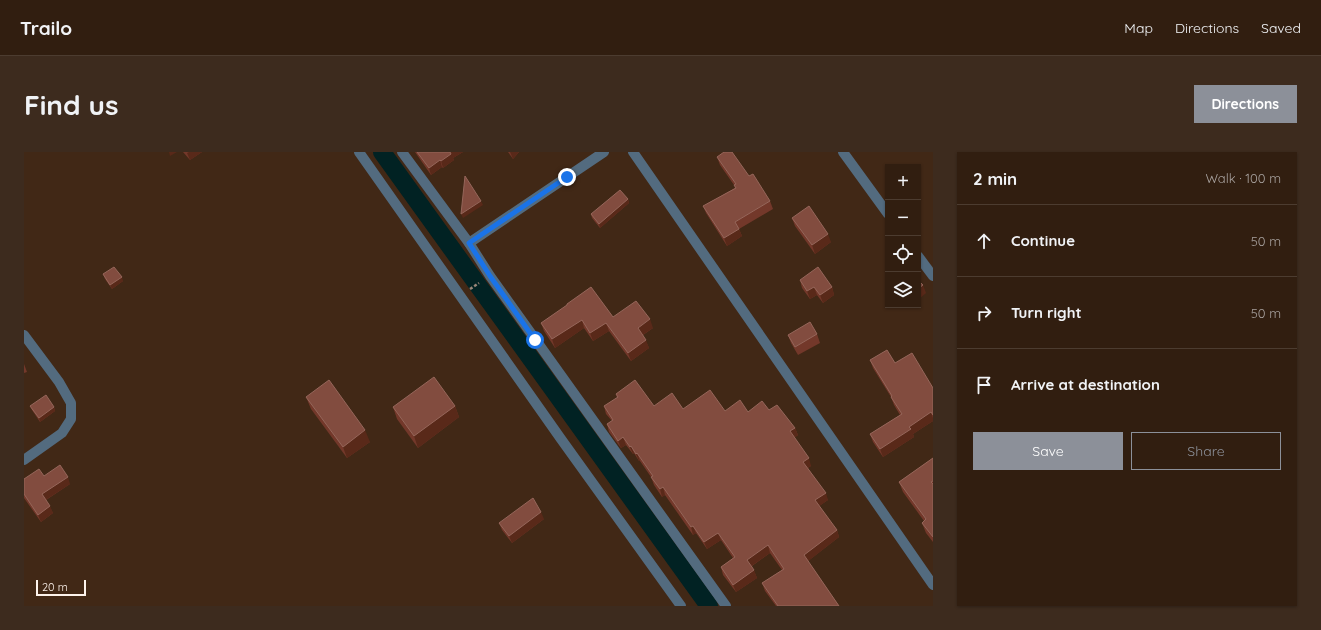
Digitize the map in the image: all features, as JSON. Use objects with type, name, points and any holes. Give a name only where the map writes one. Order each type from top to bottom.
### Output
[{"type":"street","points":[[359,152],[561,439],[681,606]]},
{"type":"street","points":[[402,152],[469,243],[490,276],[726,606]]},
{"type":"street","points":[[469,243],[604,152]]},
{"type":"street","points":[[633,152],[933,585]]},
{"type":"street","points":[[843,152],[885,210]]},
{"type":"street","points":[[921,260],[933,276]]},
{"type":"street","points":[[24,335],[59,382],[71,403],[71,419],[62,433],[24,460]]},
{"type":"path","points":[[469,290],[482,281]]},
{"type":"building","points":[[417,152],[450,152],[451,154],[429,168]]},
{"type":"building","points":[[724,152],[732,152],[749,176],[753,174],[770,201],[735,222],[739,229],[724,238],[703,206],[736,188],[734,185],[736,184],[717,157]]},
{"type":"building","points":[[465,176],[481,201],[461,214]]},
{"type":"building","points":[[620,190],[628,199],[599,224],[591,214]]},
{"type":"building","points":[[809,206],[828,234],[812,245],[792,218]]},
{"type":"building","points":[[114,267],[122,277],[110,285],[103,274]]},
{"type":"building","points":[[818,267],[832,287],[820,295],[814,287],[807,291],[800,280]]},
{"type":"building","points":[[591,287],[613,317],[636,301],[650,319],[638,328],[646,340],[628,353],[606,323],[590,333],[582,320],[552,339],[541,323]]},
{"type":"building","points":[[810,322],[817,334],[795,347],[788,335]]},
{"type":"building","points":[[887,350],[895,363],[912,353],[933,388],[933,415],[931,412],[909,427],[911,429],[880,449],[870,434],[902,414],[870,360]]},
{"type":"building","points":[[434,377],[455,406],[414,436],[393,407]]},
{"type":"building","points":[[329,380],[365,430],[343,447],[306,397]]},
{"type":"building","points":[[635,380],[654,406],[672,393],[683,409],[710,390],[725,411],[740,400],[748,412],[762,401],[769,410],[777,405],[795,428],[790,431],[809,458],[803,462],[826,493],[815,500],[837,530],[804,555],[839,606],[778,606],[762,583],[784,569],[768,545],[747,560],[754,570],[733,585],[721,567],[735,557],[718,533],[704,542],[693,526],[691,527],[663,487],[660,489],[637,453],[636,454],[623,437],[618,441],[607,424],[613,420],[604,406],[618,397],[616,394]]},
{"type":"building","points":[[46,395],[54,407],[39,418],[30,406]]},
{"type":"building","points":[[933,458],[933,481],[931,482],[933,484],[933,537],[922,523],[926,519],[899,482]]},
{"type":"building","points":[[60,465],[68,477],[42,494],[50,506],[38,515],[24,494],[24,479],[39,469],[44,476]]},
{"type":"building","points":[[533,498],[541,512],[509,536],[499,523]]},
{"type":"waterway","points":[[382,152],[709,606]]},
{"type":"route","points":[[535,340],[490,276],[469,243],[567,177]]}]
